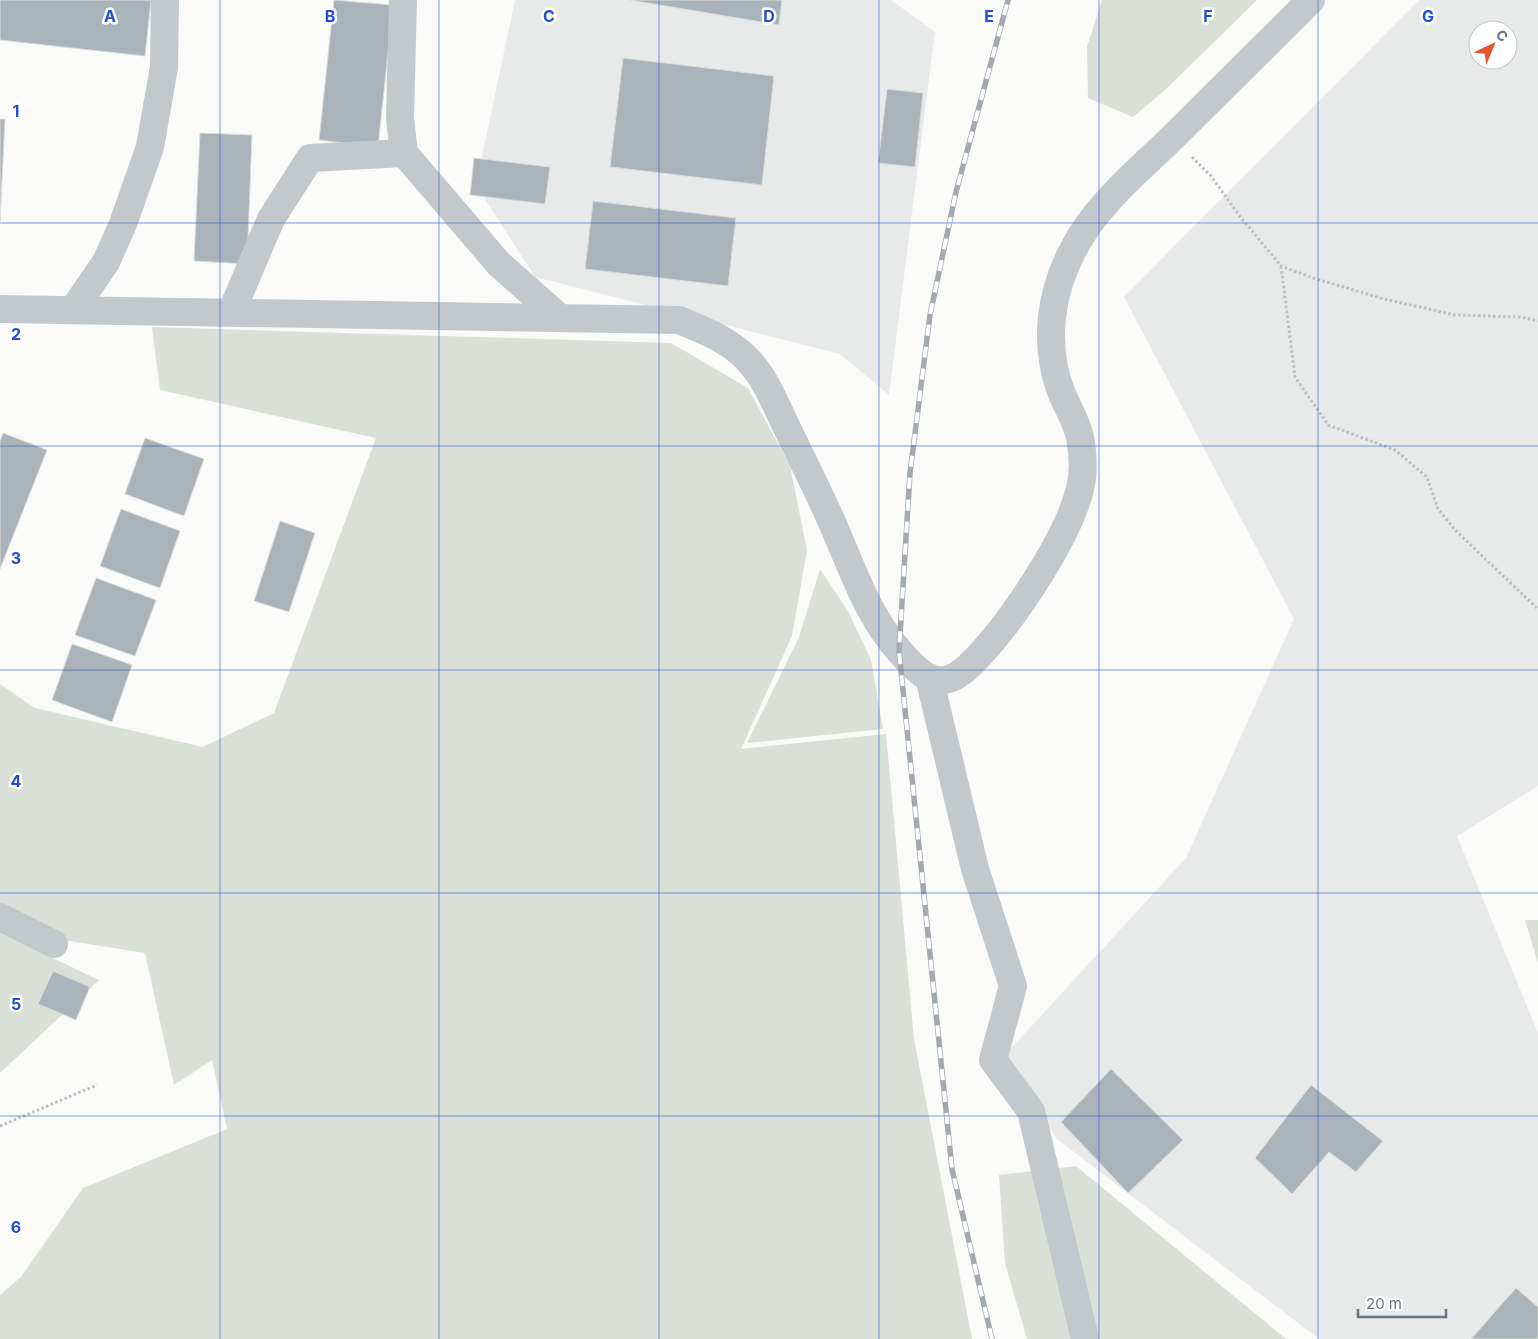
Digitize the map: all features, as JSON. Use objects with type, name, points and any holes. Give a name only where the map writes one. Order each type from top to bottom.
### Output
[{"type":"street","points":[[73,310],[106,262],[123,224],[150,147],[164,67],[165,0]]},
{"type":"street","points":[[403,0],[400,118],[404,153],[499,264],[560,318]]},
{"type":"street","points":[[0,309],[679,320],[729,344],[748,359],[765,382],[832,522],[857,586],[873,616],[899,651],[928,677],[946,681],[954,679],[985,649],[1029,590],[1072,512],[1080,488],[1083,462],[1079,436],[1055,371],[1050,328],[1053,306],[1072,250],[1089,224],[1129,180],[1311,0]]},
{"type":"street","points":[[232,313],[271,219],[310,158],[404,153]]},
{"type":"street","points":[[928,677],[975,869],[1013,986],[993,1060],[1031,1111],[1085,1339]]},
{"type":"street","points":[[0,917],[54,944]]},
{"type":"path","points":[[1172,137],[1211,176],[1238,214],[1281,266],[1313,278],[1384,299],[1455,315],[1520,316],[1538,321]]},
{"type":"path","points":[[1281,266],[1295,377],[1328,425],[1395,450],[1427,476],[1438,509],[1457,532],[1538,609]]},
{"type":"path","points":[[0,1126],[97,1085]]},
{"type":"shaded area","points":[[515,0],[891,0],[935,32],[889,395],[840,354],[535,277],[476,185]]},
{"type":"shaded area","points":[[1102,0],[1257,0],[1164,91],[1133,117],[1088,98],[1087,47]]},
{"type":"shaded area","points":[[1419,0],[1538,0],[1538,786],[1457,836],[1538,1033],[1538,1339],[1319,1339],[1057,1139],[1005,1055],[1186,858],[1294,619],[1124,297]]},
{"type":"shaded area","points":[[152,327],[671,343],[748,388],[790,466],[807,550],[792,636],[741,749],[886,734],[914,1039],[972,1339],[0,1339],[0,1295],[21,1277],[83,1188],[227,1129],[212,1060],[174,1085],[145,953],[63,940],[0,910],[0,684],[35,708],[203,747],[274,713],[376,438],[160,390]]},
{"type":"shaded area","points":[[820,569],[848,611],[871,660],[883,729],[747,743],[799,637]]},
{"type":"shaded area","points":[[1525,920],[1538,920],[1538,963]]},
{"type":"shaded area","points":[[0,933],[99,980],[0,1073]]},
{"type":"shaded area","points":[[1076,1166],[1286,1339],[1027,1339],[1005,1263],[999,1175]]},
{"type":"building","points":[[0,0],[151,0],[145,56],[0,40]]},
{"type":"building","points":[[334,0],[393,5],[378,147],[319,140]]},
{"type":"building","points":[[630,0],[782,0],[779,25]]},
{"type":"building","points":[[623,58],[774,76],[762,185],[610,167]]},
{"type":"building","points":[[887,89],[923,93],[915,167],[878,163]]},
{"type":"building","points":[[0,119],[5,119],[0,222]]},
{"type":"building","points":[[200,133],[252,135],[247,264],[194,261]]},
{"type":"building","points":[[474,158],[550,167],[545,204],[470,195]]},
{"type":"building","points":[[593,201],[736,218],[728,286],[585,269]]},
{"type":"building","points":[[3,433],[47,450],[0,569],[0,441]]},
{"type":"building","points":[[145,438],[204,459],[184,516],[125,494]]},
{"type":"building","points":[[121,509],[180,531],[160,588],[100,566]]},
{"type":"building","points":[[280,521],[315,533],[289,612],[254,601]]},
{"type":"building","points":[[96,578],[156,600],[135,656],[75,635]]},
{"type":"building","points":[[72,644],[132,665],[112,722],[52,700]]},
{"type":"building","points":[[53,971],[90,987],[76,1020],[38,1004]]},
{"type":"building","points":[[1111,1069],[1183,1140],[1128,1193],[1061,1122]]},
{"type":"building","points":[[1311,1085],[1383,1141],[1356,1172],[1329,1152],[1292,1194],[1255,1158]]},
{"type":"building","points":[[1516,1288],[1538,1307],[1538,1339],[1471,1339]]},
{"type":"railway","points":[[992,1339],[952,1169],[899,651],[910,473],[930,315],[956,192],[1008,0]]}]
